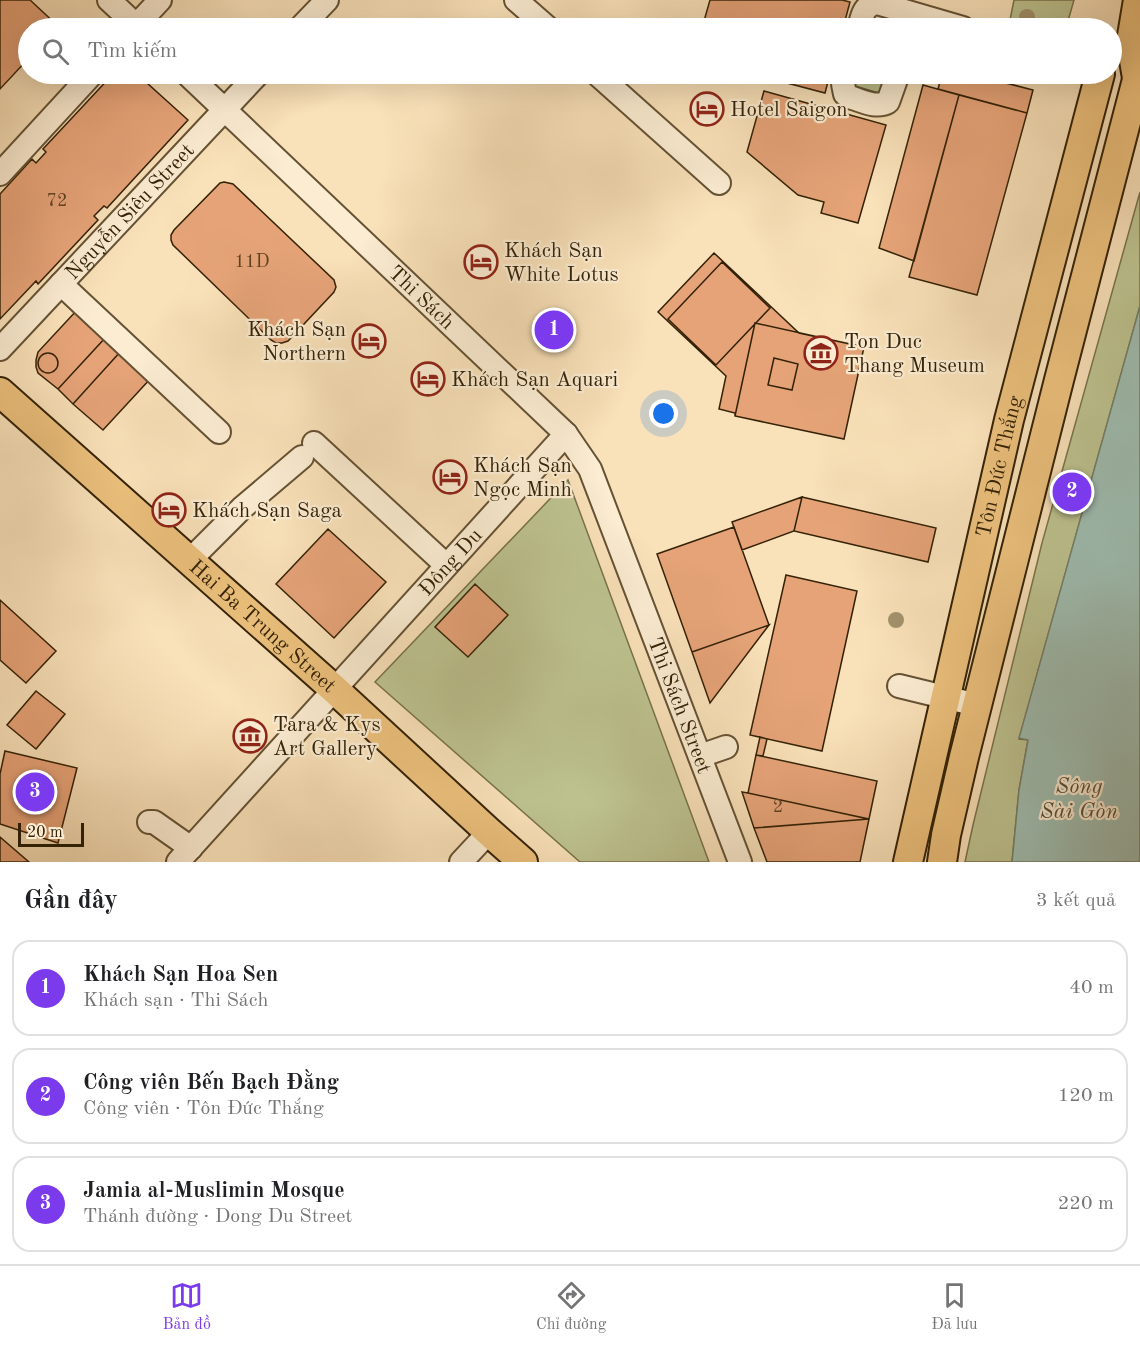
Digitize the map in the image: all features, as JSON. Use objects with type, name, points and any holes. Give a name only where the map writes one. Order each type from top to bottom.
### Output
[{"type":"main road","points":[[1116,18],[1120,0]]},
{"type":"main road","name":"Tôn Đức Thắng","points":[[942,862],[946,835],[977,705],[1132,73],[1131,42],[1138,0]]},
{"type":"main road","name":"Tôn Đức Thắng","points":[[908,862],[1008,420],[1097,84]]},
{"type":"main road","name":"Hai Ba Trung Street","points":[[0,392],[334,689],[523,862]]},
{"type":"street","points":[[109,0],[126,18]]},
{"type":"street","points":[[145,18],[160,0]]},
{"type":"street","points":[[310,18],[327,0]]},
{"type":"street","points":[[516,0],[537,18]]},
{"type":"street","points":[[862,18],[864,10],[873,3],[877,3],[907,18]]},
{"type":"street","points":[[0,174],[84,84]]},
{"type":"street","name":"Thi Sách","points":[[198,84],[566,434],[590,469],[700,756]]},
{"type":"street","name":"Nguyễn Siêu Street","points":[[0,349],[249,84]]},
{"type":"street","points":[[608,84],[719,183]]},
{"type":"street","points":[[843,84],[845,94],[849,97],[878,105],[888,102],[894,84]]},
{"type":"street","points":[[61,284],[219,432]]},
{"type":"street","name":"Đông Du","points":[[184,855],[566,434]]},
{"type":"street","points":[[190,560],[242,508],[308,450],[446,565]]},
{"type":"street","points":[[899,686],[977,705]]},
{"type":"street","points":[[700,756],[726,747]]},
{"type":"street","name":"Thi Sách Street","points":[[700,756],[741,862]]},
{"type":"street","points":[[149,822],[154,822],[184,855]]},
{"type":"street","points":[[461,862],[489,832]]},
{"type":"green space","points":[[1014,0],[1074,0],[1069,18],[1010,18]]},
{"type":"green space","points":[[852,84],[885,84],[882,94]]},
{"type":"green space","points":[[1140,192],[1140,306],[1019,739],[1028,740],[1019,790],[1012,862],[965,862],[1042,543]]},
{"type":"green space","points":[[568,480],[709,862],[580,862],[375,682]]},
{"type":"water","name":"Sông Sài Gòn","points":[[1140,306],[1140,862],[1012,862],[1019,790],[1028,740],[1019,738]]},
{"type":"building","points":[[0,0],[30,0],[49,18],[18,18],[18,70],[0,89]]},
{"type":"building","points":[[710,0],[842,0],[850,2],[846,18],[705,18]]},
{"type":"building","points":[[104,84],[148,84],[188,120],[107,208],[104,206],[94,216],[98,220],[38,284],[36,281],[0,319],[0,194],[32,159],[36,163],[46,152],[43,149]]},
{"type":"building","points":[[791,84],[827,84],[825,93]]},
{"type":"building","points":[[939,84],[1010,84],[1033,90],[1027,113],[938,89]]},
{"type":"building","points":[[923,85],[959,95],[914,261],[879,248]]},
{"type":"building","points":[[764,91],[886,125],[858,223],[821,213],[824,202],[798,195],[747,152]]},
{"type":"building","points":[[959,95],[1027,113],[977,295],[909,277]]},
{"type":"building","points":[[220,183],[233,184],[334,280],[336,287],[334,292],[288,341],[276,343],[271,340],[173,245],[171,235],[174,230]]},
{"type":"building","points":[[714,253],[799,333],[864,347],[844,439],[735,416],[735,413],[719,409],[726,376],[658,312]]},
{"type":"building","points":[[722,262],[770,308],[716,365],[668,319]]},
{"type":"building","points":[[77,310],[106,337],[58,389],[38,373],[36,360],[38,352]]},
{"type":"building","points":[[755,323],[864,347],[844,439],[735,416]]},
{"type":"building","points":[[106,337],[121,351],[73,404],[58,389]]},
{"type":"building","points":[[121,351],[151,378],[103,430],[73,404]]},
{"type":"building","points":[[48,353],[55,356],[58,363],[55,370],[48,373],[41,370],[38,363],[41,356]]},
{"type":"building","points":[[774,358],[798,364],[792,390],[768,385]]},
{"type":"building","points":[[802,497],[936,528],[928,562],[794,531]]},
{"type":"building","points":[[802,497],[794,531],[742,550],[732,522]]},
{"type":"building","points":[[734,527],[769,625],[692,652],[657,554]]},
{"type":"building","points":[[328,529],[386,582],[334,638],[276,584]]},
{"type":"building","points":[[786,575],[857,591],[822,751],[750,735]]},
{"type":"building","points":[[475,584],[508,615],[468,657],[435,627]]},
{"type":"building","points":[[0,600],[56,651],[26,683],[0,660]]},
{"type":"building","points":[[769,625],[710,703],[692,652]]},
{"type":"building","points":[[36,691],[65,714],[36,749],[7,725]]},
{"type":"building","points":[[760,737],[767,739],[763,756],[756,755]]},
{"type":"building","points":[[5,751],[77,768],[58,843],[0,824],[0,774]]},
{"type":"building","points":[[756,755],[877,781],[869,819],[748,793]]},
{"type":"building","points":[[742,792],[748,793],[869,819],[754,828]]},
{"type":"building","points":[[869,819],[860,862],[767,862],[754,828]]},
{"type":"building","points":[[0,837],[29,862],[0,862]]},
{"type":"place","name":"Hotel Saigon","points":[[707,109]]},
{"type":"place","name":"Khách Sạn White Lotus","points":[[481,262]]},
{"type":"place","name":"Khách Sạn Hoa Sen","points":[[554,330]]},
{"type":"place","name":"Khách Sạn Northern","points":[[369,341]]},
{"type":"place","name":"Ton Duc Thang Museum","points":[[821,353]]},
{"type":"place","name":"Khách Sạn Aquari","points":[[428,379]]},
{"type":"place","name":"Khách Sạn Ngọc Minh","points":[[450,477]]},
{"type":"place","name":"Công viên Bến Bạch Đằng","points":[[1072,492]]},
{"type":"place","name":"Khách Sạn Saga","points":[[169,510]]},
{"type":"place","name":"Tara & Kys Art Gallery","points":[[250,736]]},
{"type":"place","name":"Jamia al-Muslimin Mosque","points":[[35,792]]}]
